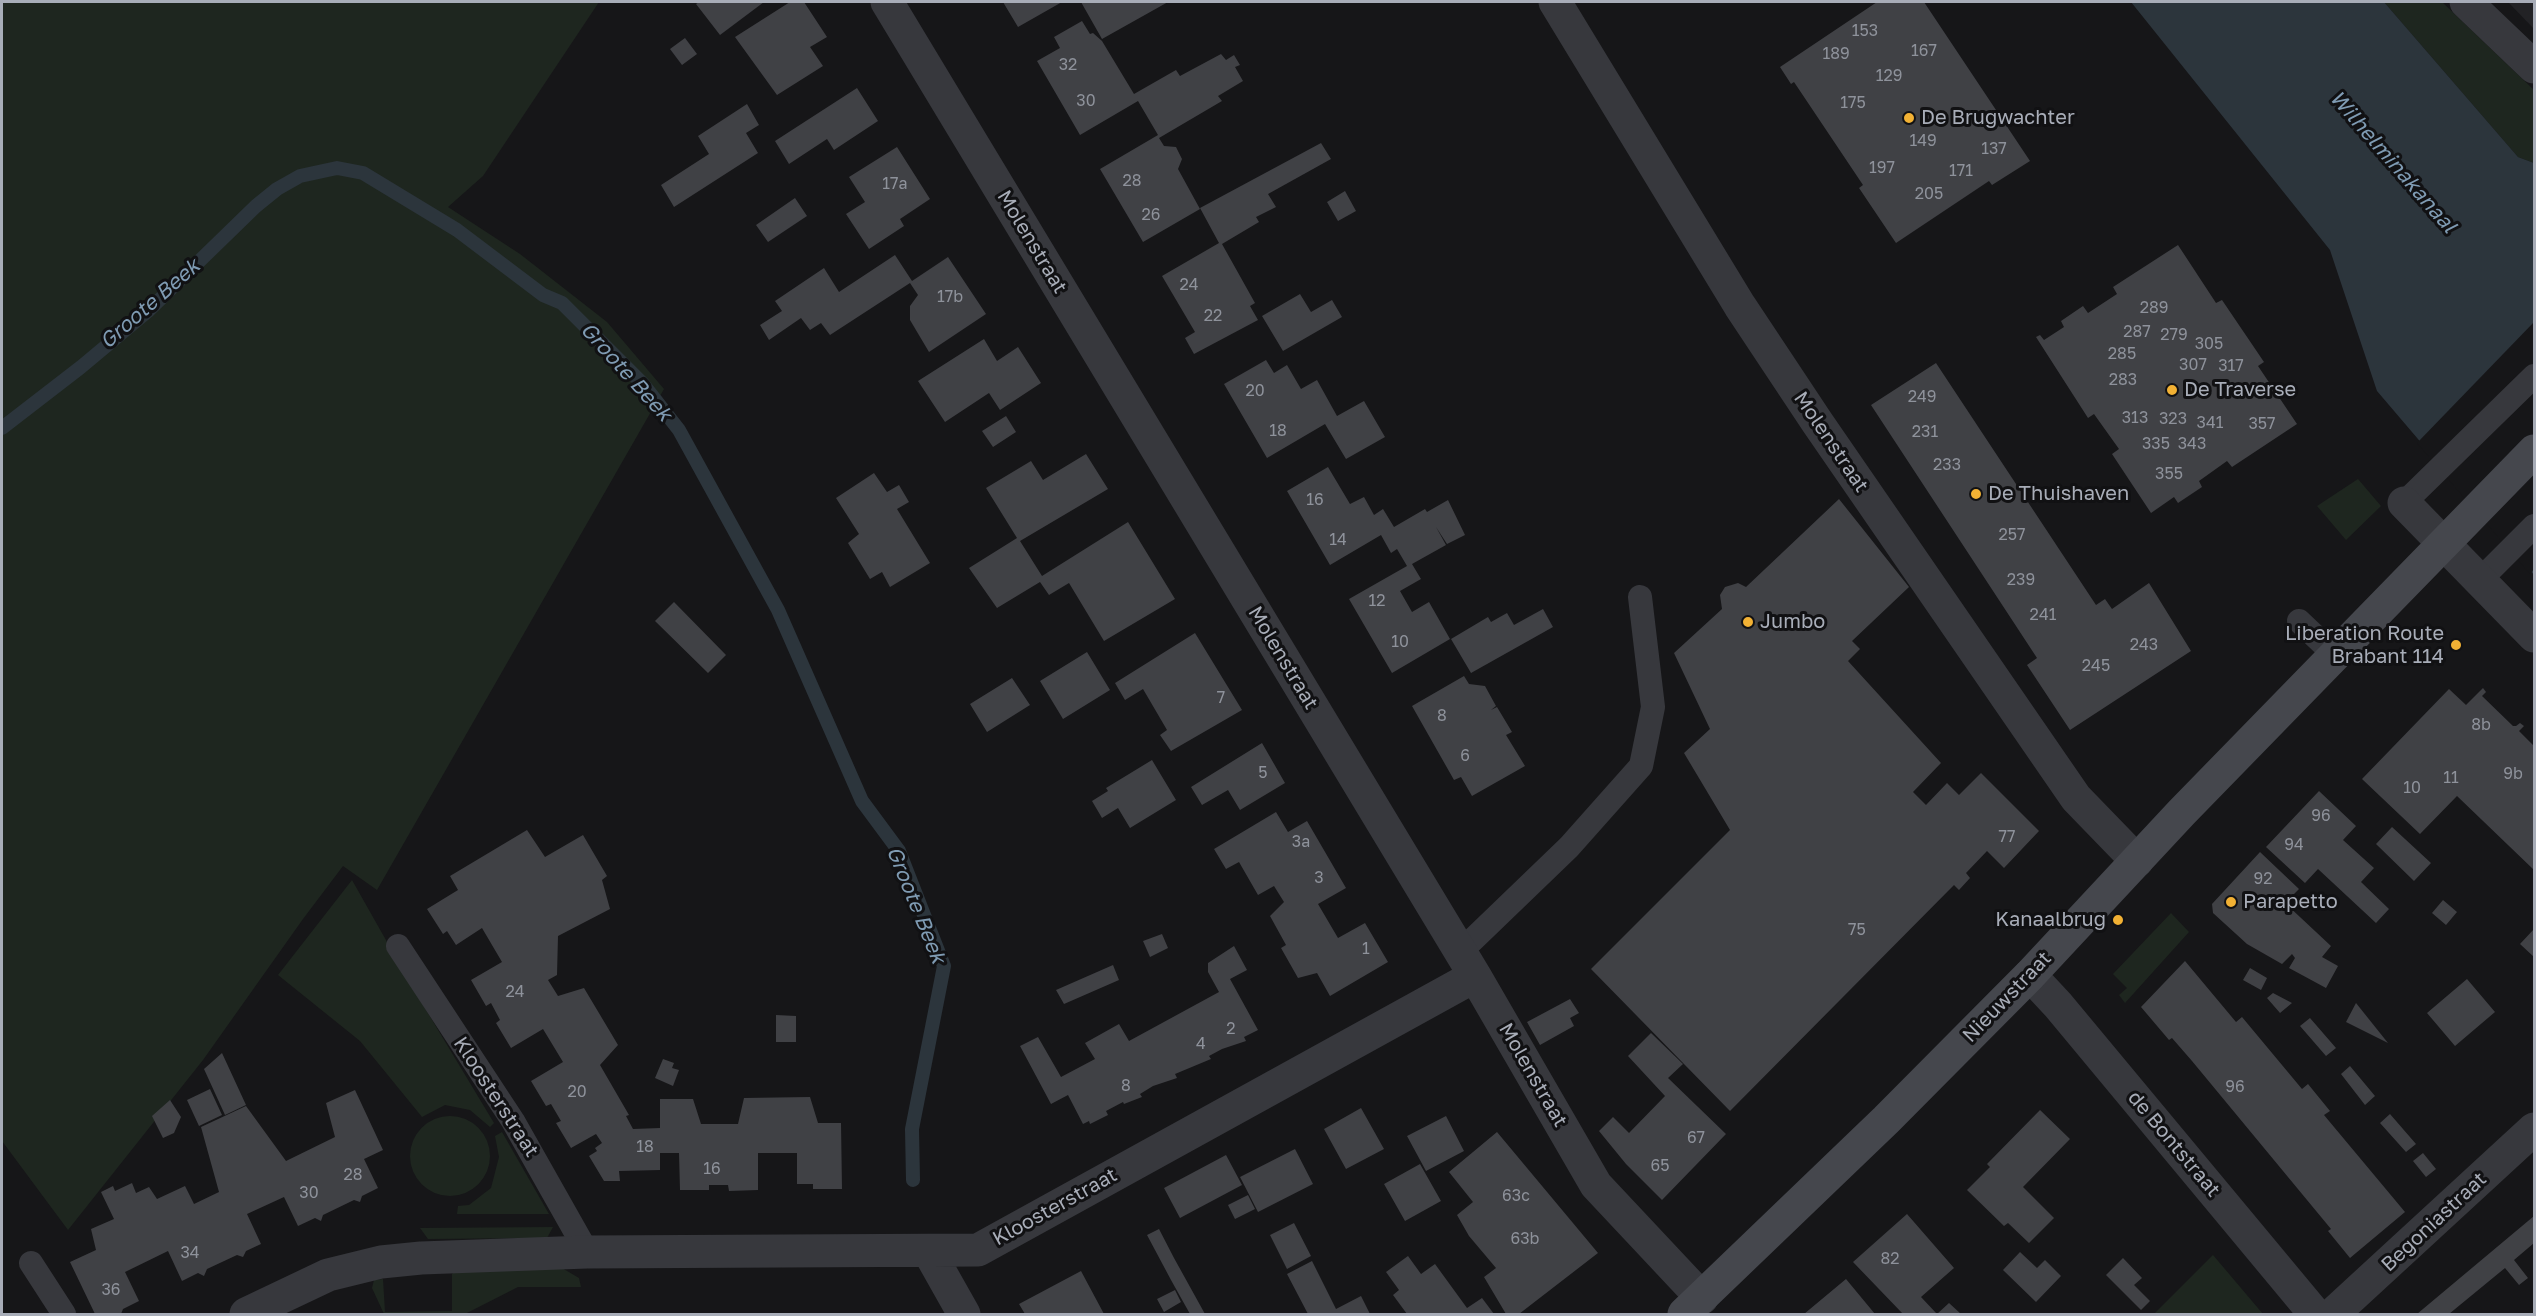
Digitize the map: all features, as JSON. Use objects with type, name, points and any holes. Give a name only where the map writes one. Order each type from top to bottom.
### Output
[{"type":"street","name":"Molenstraat","points":[[887,2],[1468,964],[1596,1185],[1693,1306]]},
{"type":"street","name":"Molenstraat","points":[[1555,2],[1740,306],[1817,422],[2076,798],[2136,861]]},
{"type":"street","points":[[2466,2],[2535,67]]},
{"type":"street","name":"Nieuwstraat","points":[[1693,1306],[1886,1120],[2030,975],[2136,861],[2535,451]]},
{"type":"street","points":[[2404,503],[2535,636]]},
{"type":"street","name":"Kloosterstraat","points":[[246,1314],[328,1275],[381,1262],[421,1257],[586,1252],[978,1250],[1468,964]]},
{"type":"street","name":"de Bontstraat","points":[[2030,975],[2058,1005],[2315,1314]]},
{"type":"street","name":"Begoniastraat","points":[[2333,1314],[2535,1129]]},
{"type":"street","points":[[929,1252],[964,1314]]},
{"type":"lane","points":[[2404,503],[2535,376]]},
{"type":"lane","points":[[2479,581],[2535,526]]},
{"type":"lane","points":[[1468,964],[1641,766],[1653,707],[1640,597]]},
{"type":"lane","points":[[2299,621],[2336,656]]},
{"type":"lane","name":"Kloosterstraat","points":[[398,946],[513,1121],[586,1252]]},
{"type":"lane","points":[[31,1263],[64,1314]]},
{"type":"shaded area","points":[[2,2],[599,2],[483,176],[448,207],[520,254],[607,322],[664,389],[377,890],[343,866],[203,1060],[68,1230],[2,1141]]},
{"type":"shaded area","points":[[2384,2],[2442,2],[2534,90],[2534,163],[2518,157]]},
{"type":"shaded area","points":[[2508,2],[2534,2],[2534,29]]},
{"type":"shaded area","points":[[2358,479],[2381,506],[2346,540],[2317,506]]},
{"type":"shaded area","points":[[352,880],[417,995],[494,1123],[490,1127],[470,1110],[445,1105],[422,1117],[360,1041],[278,975]]},
{"type":"shaded area","points":[[2171,913],[2189,932],[2125,1003],[2119,995],[2127,988],[2113,974]]},
{"type":"shaded area","points":[[450,1116],[465,1119],[478,1128],[487,1141],[490,1156],[487,1171],[478,1184],[465,1193],[450,1196],[435,1193],[422,1184],[413,1171],[410,1156],[413,1141],[422,1128],[435,1119]]},
{"type":"shaded area","points":[[502,1132],[549,1214],[457,1214],[458,1206],[469,1205],[491,1188],[499,1157],[495,1136]]},
{"type":"shaded area","points":[[553,1227],[547,1238],[428,1239],[420,1228]]},
{"type":"shaded area","points":[[2213,1255],[2263,1314],[2154,1314]]},
{"type":"shaded area","points":[[562,1268],[579,1278],[581,1287],[518,1287],[465,1314],[384,1314],[372,1288],[374,1280],[383,1279],[385,1312],[452,1311],[452,1274],[456,1270]]},
{"type":"water","name":"Wilhelminakanaal","points":[[2131,2],[2384,2],[2518,157],[2534,163],[2534,575],[2377,391],[2330,250]]},
{"type":"pier","points":[[2534,322],[2534,569],[2530,574],[2417,443]]},
{"type":"building","points":[[699,2],[764,2],[720,35],[696,4]]},
{"type":"building","points":[[790,2],[804,2],[827,37],[810,47],[823,66],[777,95],[735,37]]},
{"type":"building","points":[[1003,2],[1062,2],[1018,27]]},
{"type":"building","points":[[1081,2],[1168,2],[1102,39]]},
{"type":"building","name":"De Brugwachter","points":[[1877,2],[1924,2],[2030,161],[1992,185],[1989,181],[1896,243],[1859,188],[1863,185],[1794,82],[1791,84],[1780,67]]},
{"type":"building","points":[[1082,21],[1090,34],[1093,33],[1102,41],[1134,94],[1176,70],[1180,76],[1221,54],[1226,60],[1234,55],[1240,65],[1235,67],[1243,81],[1218,96],[1222,101],[1159,138],[1164,146],[1176,147],[1182,159],[1178,169],[1200,209],[1143,242],[1100,169],[1158,135],[1138,101],[1080,135],[1037,61],[1060,48],[1054,37]]},
{"type":"building","points":[[685,38],[697,54],[682,65],[670,49]]},
{"type":"building","points":[[857,88],[878,121],[834,150],[827,139],[789,164],[775,141]]},
{"type":"building","points":[[747,104],[759,125],[746,133],[758,153],[674,207],[661,185],[709,154],[698,136]]},
{"type":"building","points":[[1321,143],[1331,159],[1268,194],[1276,207],[1256,217],[1259,222],[1222,244],[1255,303],[1250,306],[1258,320],[1194,354],[1185,338],[1195,332],[1162,276],[1219,243],[1200,208]]},
{"type":"building","points":[[897,147],[930,199],[900,219],[904,226],[869,249],[846,214],[865,202],[849,177]]},
{"type":"building","points":[[1345,191],[1356,211],[1338,221],[1327,202]]},
{"type":"building","points":[[795,198],[807,216],[768,242],[756,225]]},
{"type":"building","name":"De Traverse","points":[[2178,245],[2216,303],[2222,300],[2264,362],[2258,366],[2297,424],[2232,467],[2227,461],[2199,481],[2202,487],[2178,503],[2174,497],[2151,513],[2112,454],[2119,449],[2094,414],[2088,418],[2036,337],[2040,335],[2044,340],[2064,327],[2061,321],[2083,306],[2088,313],[2117,294],[2113,287]]},
{"type":"building","points":[[895,255],[912,281],[948,257],[986,314],[929,352],[910,320],[910,306],[918,295],[910,283],[830,335],[821,323],[810,330],[801,318],[769,340],[760,325],[782,311],[775,301],[824,268],[839,292]]},
{"type":"building","points":[[1300,294],[1311,312],[1332,300],[1342,317],[1283,351],[1262,316]]},
{"type":"building","points":[[984,339],[997,361],[1018,347],[1041,383],[1000,410],[989,393],[945,422],[918,381]]},
{"type":"building","points":[[1266,360],[1274,373],[1287,365],[1301,389],[1317,380],[1337,416],[1364,401],[1385,437],[1346,459],[1325,424],[1267,458],[1224,384]]},
{"type":"building","name":"De Thuishaven","points":[[1936,363],[2096,605],[2105,599],[2112,609],[2149,583],[2191,651],[2070,730],[2027,665],[2037,658],[1871,405]]},
{"type":"building","points":[[1006,416],[1016,432],[993,447],[982,431]]},
{"type":"building","points":[[1086,454],[1108,489],[1020,541],[1042,576],[1128,522],[1175,599],[1104,641],[1069,583],[1049,595],[1040,582],[997,608],[969,568],[1017,538],[986,488],[1031,461],[1043,480]]},
{"type":"building","points":[[1328,467],[1350,504],[1364,497],[1374,515],[1383,509],[1394,527],[1425,509],[1427,512],[1448,500],[1465,535],[1447,544],[1436,527],[1446,545],[1412,564],[1421,579],[1400,591],[1412,612],[1429,602],[1450,639],[1392,673],[1349,599],[1407,566],[1397,549],[1391,553],[1381,535],[1330,565],[1287,491]]},
{"type":"building","points":[[874,473],[887,492],[899,485],[909,502],[897,509],[930,563],[890,587],[882,572],[870,579],[848,543],[859,534],[836,498]]},
{"type":"building","points":[[1839,499],[1909,587],[1852,641],[1860,649],[1848,661],[1941,763],[1913,792],[1926,805],[1947,783],[1959,795],[1981,773],[2039,831],[2004,868],[1987,851],[1966,873],[1970,878],[1959,890],[1954,885],[1730,1111],[1591,969],[1730,830],[1684,753],[1710,729],[1674,653],[1722,609],[1720,595],[1725,587],[1738,583],[1746,587]]},
{"type":"building","points":[[674,602],[726,655],[708,673],[655,621]]},
{"type":"building","points":[[1543,609],[1553,627],[1471,673],[1451,639],[1488,617],[1491,622],[1507,613],[1514,625]]},
{"type":"building","points":[[1195,633],[1242,710],[1171,751],[1160,735],[1167,730],[1143,689],[1125,700],[1115,683]]},
{"type":"building","points":[[1087,652],[1110,690],[1063,719],[1040,681]]},
{"type":"building","points":[[1464,676],[1469,684],[1485,686],[1496,706],[1491,710],[1497,707],[1512,732],[1506,735],[1525,766],[1472,796],[1461,777],[1454,780],[1412,706]]},
{"type":"building","points":[[1012,678],[1030,705],[987,732],[970,704]]},
{"type":"building","points":[[2483,688],[2486,692],[2482,696],[2513,726],[2520,723],[2524,726],[2519,731],[2534,746],[2534,870],[2457,796],[2420,834],[2362,779],[2449,689],[2466,705]]},
{"type":"building","points":[[1262,743],[1285,783],[1240,810],[1228,790],[1202,805],[1191,787]]},
{"type":"building","points":[[1152,760],[1176,800],[1130,828],[1118,808],[1102,818],[1092,801],[1108,791],[1106,788]]},
{"type":"building","points":[[2319,791],[2356,826],[2343,840],[2374,868],[2361,882],[2389,909],[2376,923],[2318,869],[2305,883],[2266,847]]},
{"type":"building","points":[[1276,812],[1288,832],[1307,821],[1346,888],[1318,904],[1338,938],[1365,923],[1388,962],[1330,996],[1317,973],[1298,978],[1281,948],[1286,945],[1270,916],[1284,902],[1274,886],[1258,895],[1239,862],[1226,869],[1214,849]]},
{"type":"building","points":[[2392,827],[2431,863],[2414,881],[2376,844]]},
{"type":"building","points":[[527,830],[545,857],[583,835],[607,876],[602,880],[610,909],[558,936],[557,975],[548,980],[558,996],[584,988],[618,1045],[600,1065],[629,1115],[626,1116],[633,1129],[660,1128],[660,1099],[693,1099],[701,1124],[738,1124],[744,1098],[810,1097],[818,1123],[841,1123],[842,1189],[813,1189],[813,1184],[797,1184],[797,1153],[758,1153],[758,1190],[729,1191],[728,1185],[709,1185],[709,1190],[680,1190],[679,1153],[660,1153],[660,1170],[619,1171],[620,1181],[604,1181],[589,1156],[597,1151],[595,1148],[602,1143],[596,1134],[571,1148],[556,1123],[561,1121],[551,1104],[546,1106],[531,1081],[563,1062],[543,1029],[511,1048],[496,1023],[500,1020],[491,1003],[486,1006],[471,980],[502,962],[482,928],[456,945],[447,931],[443,934],[427,909],[458,890],[450,876]]},
{"type":"building","points":[[2260,852],[2299,889],[2285,903],[2331,946],[2322,957],[2338,966],[2326,988],[2289,968],[2295,958],[2292,954],[2282,964],[2247,944],[2213,913],[2212,904]]},
{"type":"building","points":[[2443,900],[2457,912],[2446,925],[2432,913]]},
{"type":"building","points":[[2534,929],[2534,957],[2520,944]]},
{"type":"building","points":[[1162,934],[1168,948],[1150,957],[1143,941]]},
{"type":"building","points":[[1234,946],[1247,970],[1230,979],[1258,1030],[1244,1037],[1246,1041],[1222,1049],[1209,1056],[1211,1059],[1175,1074],[1177,1078],[1153,1086],[1140,1094],[1142,1097],[1124,1104],[1123,1102],[1106,1111],[1108,1115],[1090,1124],[1089,1121],[1083,1124],[1068,1095],[1051,1104],[1020,1046],[1038,1037],[1061,1077],[1095,1059],[1085,1043],[1119,1024],[1129,1041],[1219,992],[1208,972],[1208,963]]},
{"type":"building","points":[[2185,961],[2236,1022],[2242,1017],[2302,1089],[2308,1084],[2330,1111],[2324,1115],[2405,1212],[2350,1258],[2328,1231],[2331,1229],[2192,1061],[2172,1038],[2169,1040],[2141,1007]]},
{"type":"building","points":[[1113,965],[1119,980],[1064,1004],[1056,990]]},
{"type":"building","points":[[2250,968],[2267,978],[2261,990],[2243,980]]},
{"type":"building","points":[[2467,979],[2495,1012],[2455,1046],[2427,1013]]},
{"type":"building","points":[[2273,993],[2292,1003],[2280,1013],[2267,998]]},
{"type":"building","points":[[1570,999],[1579,1013],[1570,1018],[1574,1026],[1540,1045],[1527,1022]]},
{"type":"building","points":[[2356,1003],[2388,1043],[2346,1022]]},
{"type":"building","points":[[776,1015],[796,1016],[796,1042],[776,1042]]},
{"type":"building","points":[[2310,1018],[2336,1048],[2326,1056],[2300,1026]]},
{"type":"building","points":[[1651,1033],[1683,1064],[1668,1078],[1726,1134],[1662,1200],[1626,1164],[1599,1131],[1613,1117],[1629,1133],[1665,1096],[1628,1056]]},
{"type":"building","points":[[222,1053],[246,1105],[225,1115],[204,1069]]},
{"type":"building","points":[[663,1059],[674,1063],[672,1068],[679,1070],[673,1086],[655,1078]]},
{"type":"building","points":[[2350,1066],[2375,1096],[2365,1105],[2341,1074]]},
{"type":"building","points":[[210,1089],[222,1115],[199,1126],[187,1100]]},
{"type":"building","points":[[355,1090],[383,1150],[364,1159],[378,1188],[362,1196],[360,1202],[354,1200],[323,1215],[321,1221],[315,1218],[298,1226],[284,1197],[247,1214],[261,1244],[246,1251],[243,1257],[237,1255],[207,1269],[204,1276],[198,1273],[182,1281],[168,1251],[125,1272],[139,1301],[123,1309],[121,1314],[95,1314],[70,1262],[96,1250],[91,1229],[114,1219],[101,1192],[113,1186],[115,1191],[132,1183],[136,1193],[149,1187],[157,1199],[185,1186],[194,1204],[219,1192],[201,1127],[246,1106],[286,1161],[335,1137],[326,1103]]},
{"type":"building","points":[[170,1100],[181,1117],[174,1133],[163,1138],[152,1116]]},
{"type":"building","points":[[1361,1108],[1384,1149],[1346,1169],[1324,1129]]},
{"type":"building","points":[[2040,1110],[2070,1139],[2023,1187],[2054,1218],[2029,1243],[2008,1223],[2004,1226],[1967,1190],[1990,1167],[1987,1164]]},
{"type":"building","points":[[2390,1114],[2416,1144],[2406,1152],[2380,1123]]},
{"type":"building","points":[[1446,1116],[1464,1151],[1426,1171],[1407,1136]]},
{"type":"building","points":[[1497,1132],[1598,1253],[1519,1314],[1506,1314],[1484,1277],[1496,1268],[1469,1236],[1457,1215],[1473,1202],[1449,1172]]},
{"type":"building","points":[[1295,1149],[1313,1184],[1258,1212],[1240,1177]]},
{"type":"building","points":[[2423,1153],[2436,1169],[2426,1177],[2413,1161]]},
{"type":"building","points":[[1226,1155],[1242,1185],[1180,1218],[1164,1188]]},
{"type":"building","points":[[1420,1164],[1441,1201],[1405,1221],[1384,1184]]},
{"type":"building","points":[[1248,1195],[1255,1209],[1235,1219],[1228,1205]]},
{"type":"building","points":[[1907,1214],[1954,1268],[1921,1297],[1937,1314],[1903,1314],[1853,1262]]},
{"type":"building","points":[[2534,1216],[2534,1243],[2514,1260],[2528,1278],[2519,1285],[2505,1268],[2449,1314],[2417,1314]]},
{"type":"building","points":[[1294,1223],[1311,1256],[1287,1269],[1270,1235]]},
{"type":"building","points":[[1159,1229],[1205,1314],[1190,1314],[1171,1280],[1147,1235]]},
{"type":"building","points":[[2020,1252],[2037,1268],[2045,1260],[2061,1276],[2036,1302],[2003,1270]]},
{"type":"building","points":[[1408,1256],[1421,1274],[1435,1264],[1467,1308],[1482,1298],[1494,1314],[1407,1314],[1393,1295],[1399,1290],[1386,1272]]},
{"type":"building","points":[[2123,1258],[2142,1278],[2134,1285],[2150,1301],[2141,1310],[2106,1275]]},
{"type":"building","points":[[1312,1261],[1336,1309],[1361,1296],[1370,1314],[1308,1314],[1287,1274]]},
{"type":"building","points":[[1081,1271],[1104,1314],[1025,1314],[1019,1304]]},
{"type":"building","points":[[1846,1279],[1875,1314],[1804,1314]]},
{"type":"building","points":[[1175,1290],[1181,1302],[1164,1312],[1157,1299]]},
{"type":"building","points":[[1949,1303],[1961,1314],[1937,1314]]},
{"type":"waterway","name":"Groote Beek","points":[[2,428],[81,367],[148,311],[256,206],[277,189],[300,176],[337,168],[363,173],[457,230],[543,295],[562,303],[643,384],[679,430],[778,610],[862,801],[899,851],[944,966],[912,1129],[913,1180]]},
{"type":"place","name":"De Brugwachter","points":[[1909,118]]},
{"type":"place","name":"De Traverse","points":[[2172,390]]},
{"type":"place","name":"De Thuishaven","points":[[1976,494]]},
{"type":"place","name":"Jumbo","points":[[1748,622]]},
{"type":"place","name":"Liberation Route Brabant 114","points":[[2456,645]]},
{"type":"place","name":"Parapetto","points":[[2231,902]]},
{"type":"place","name":"Kanaalbrug","points":[[2118,920]]}]
